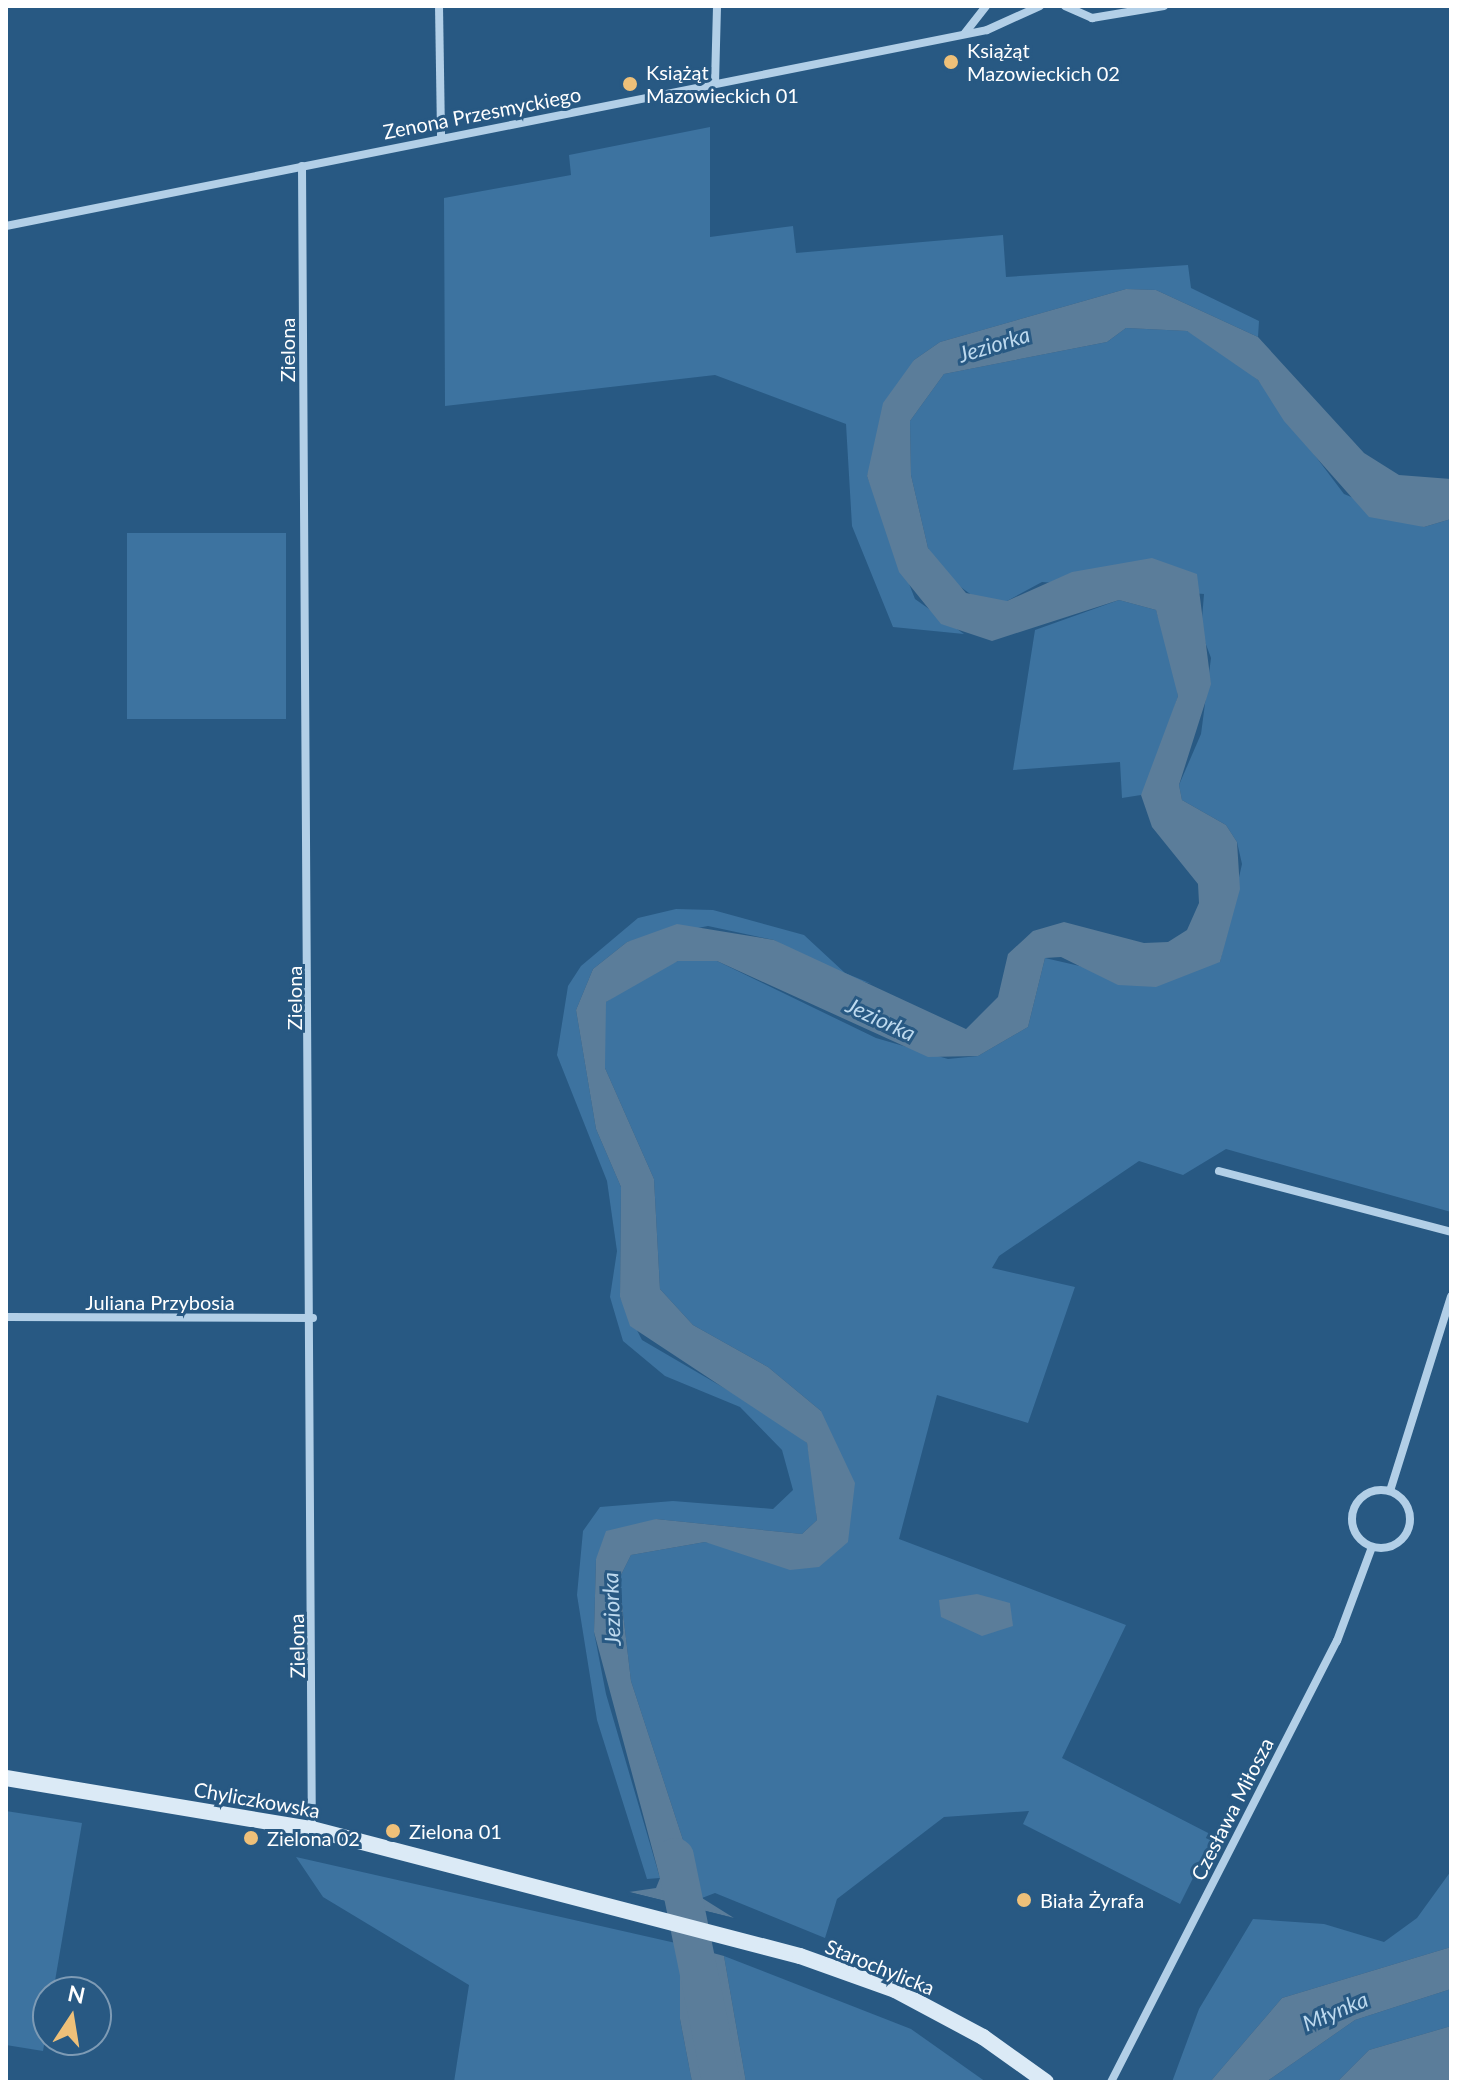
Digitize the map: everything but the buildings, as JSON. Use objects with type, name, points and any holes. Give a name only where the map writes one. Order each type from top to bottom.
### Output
[{"type":"street","points":[[439,6],[441,138]]},
{"type":"street","points":[[715,83],[717,6]]},
{"type":"street","points":[[965,33],[986,6]]},
{"type":"street","name":"Zenona Przesmyckiego","points":[[6,226],[1006,25],[1040,6]]},
{"type":"street","points":[[1065,6],[1092,18],[1164,6]]},
{"type":"street","name":"Zielona","points":[[302,166],[313,1319],[312,1829]]},
{"type":"street","points":[[1219,1171],[1451,1232]]},
{"type":"street","points":[[1390,1491],[1451,1296]]},
{"type":"street","name":"Juliana Przybosia","points":[[6,1317],[313,1319]]},
{"type":"street","points":[[1390,1491],[1409,1510],[1409,1528],[1391,1547],[1372,1547],[1357,1535],[1353,1512],[1370,1492],[1390,1491]]},
{"type":"street","name":"Czesława Miłosza","points":[[1111,2082],[1337,1641],[1372,1547]]},
{"type":"street","name":"Chyliczkowska","points":[[6,1778],[312,1829],[683,1924]]},
{"type":"street","name":"Starochylicka","points":[[683,1924],[895,1990],[983,2037],[1046,2082]]},
{"type":"shaded area","points":[[710,127],[710,237],[793,226],[796,253],[1003,235],[1006,277],[1188,265],[1191,288],[1259,321],[1258,337],[1156,290],[1126,289],[940,342],[914,360],[867,476],[915,599],[964,634],[893,627],[852,526],[846,424],[715,375],[445,406],[444,198],[571,175],[569,155]]},
{"type":"shaded area","points":[[1126,328],[1187,331],[1219,348],[1258,380],[1344,494],[1424,527],[1451,519],[1451,1212],[1226,1149],[1183,1175],[1139,1161],[999,1256],[992,1268],[1075,1287],[1028,1423],[937,1395],[899,1539],[1126,1625],[1062,1758],[1214,1836],[1180,1904],[1023,1824],[1029,1811],[944,1817],[837,1899],[825,1938],[715,1893],[702,1898],[631,1681],[619,1579],[631,1555],[705,1542],[819,1567],[821,1411],[768,1367],[693,1325],[660,1289],[654,1179],[605,1068],[601,1032],[606,1002],[646,974],[678,961],[717,961],[876,1038],[948,1059],[978,1056],[1028,1027],[1045,958],[1084,967],[1220,962],[1242,864],[1237,842],[1226,825],[1182,800],[1179,785],[1201,734],[1211,658],[1201,631],[1204,594],[1042,582],[1007,601],[980,601],[944,575],[928,548],[911,475],[910,421],[944,374],[1107,342]]},
{"type":"shaded area","points":[[127,533],[286,533],[286,719],[127,719]]},
{"type":"shaded area","points":[[1119,600],[1156,610],[1173,663],[1178,696],[1152,778],[1141,795],[1122,798],[1120,762],[1013,770],[1035,630]]},
{"type":"shaded area","points":[[676,909],[713,910],[804,935],[845,973],[872,984],[833,973],[774,940],[708,926],[627,942],[593,969],[576,1010],[596,1129],[621,1187],[620,1297],[642,1340],[774,1417],[807,1443],[817,1520],[802,1534],[656,1519],[596,1559],[594,1632],[606,1694],[660,1878],[647,1879],[597,1720],[577,1595],[583,1531],[600,1507],[673,1501],[773,1509],[793,1490],[782,1450],[740,1407],[665,1376],[623,1341],[610,1297],[617,1251],[607,1181],[557,1055],[568,986],[581,966],[638,918]]},
{"type":"shaded area","points":[[6,1811],[82,1823],[56,1976],[32,1976],[32,2049],[6,2045]]},
{"type":"shaded area","points":[[296,1857],[680,1944],[680,2019],[692,2082],[454,2082],[469,1985],[323,1897]]},
{"type":"shaded area","points":[[1451,1871],[1451,1947],[1282,1998],[1210,2082],[1172,2082],[1199,2009],[1253,1919],[1324,1924],[1384,1942],[1417,1918]]},
{"type":"shaded area","points":[[724,1956],[911,2029],[986,2082],[746,2082]]},
{"type":"shaded area","points":[[1451,1989],[1451,2026],[1369,2050],[1337,2082],[1266,2082],[1355,2020]]},
{"type":"water","points":[[1126,289],[1156,290],[1258,337],[1364,453],[1399,475],[1451,479],[1451,519],[1424,527],[1369,517],[1284,421],[1258,380],[1187,331],[1126,328],[1107,342],[944,374],[910,421],[911,475],[928,548],[966,593],[1007,601],[1072,572],[1152,558],[1197,574],[1211,684],[1179,785],[1182,800],[1226,825],[1237,842],[1240,889],[1220,962],[1156,987],[1118,985],[1061,957],[1045,958],[1028,1027],[978,1056],[928,1057],[717,961],[678,961],[606,1002],[605,1068],[654,1179],[660,1289],[693,1325],[768,1367],[821,1411],[855,1483],[848,1542],[819,1567],[790,1570],[705,1542],[631,1555],[619,1579],[631,1681],[702,1898],[734,1918],[629,1892],[656,1888],[660,1878],[594,1632],[596,1559],[606,1531],[656,1519],[802,1534],[817,1520],[807,1443],[630,1326],[620,1297],[621,1187],[596,1129],[576,1010],[593,969],[627,942],[677,924],[774,940],[966,1029],[998,997],[1008,954],[1033,931],[1064,922],[1144,943],[1168,942],[1187,930],[1199,903],[1198,884],[1152,827],[1141,795],[1178,696],[1156,610],[1119,600],[992,641],[941,624],[899,572],[867,476],[883,403],[914,360],[940,342]]},
{"type":"water","points":[[977,1594],[1010,1603],[1013,1626],[982,1636],[941,1617],[939,1600]]},
{"type":"water","points":[[680,1944],[724,1956],[746,2082],[692,2082],[680,2019]]},
{"type":"water","name":"Młynka","points":[[1451,1947],[1451,1989],[1355,2020],[1266,2082],[1210,2082],[1282,1998]]},
{"type":"water","points":[[1451,2026],[1451,2082],[1337,2082],[1369,2050]]},
{"type":"pier","points":[[625,1890],[629,1892],[738,1919],[628,1896]]},
{"type":"waterway","name":"Jeziorka","points":[[675,1857],[721,2082]]},
{"type":"place","name":"Książąt Mazowieckich 02","points":[[951,62]]},
{"type":"place","name":"Książąt Mazowieckich 01","points":[[630,84]]},
{"type":"place","name":"Zielona 01","points":[[393,1831]]},
{"type":"place","name":"Zielona 02","points":[[251,1838]]},
{"type":"place","name":"Biała Żyrafa","points":[[1024,1900]]}]
